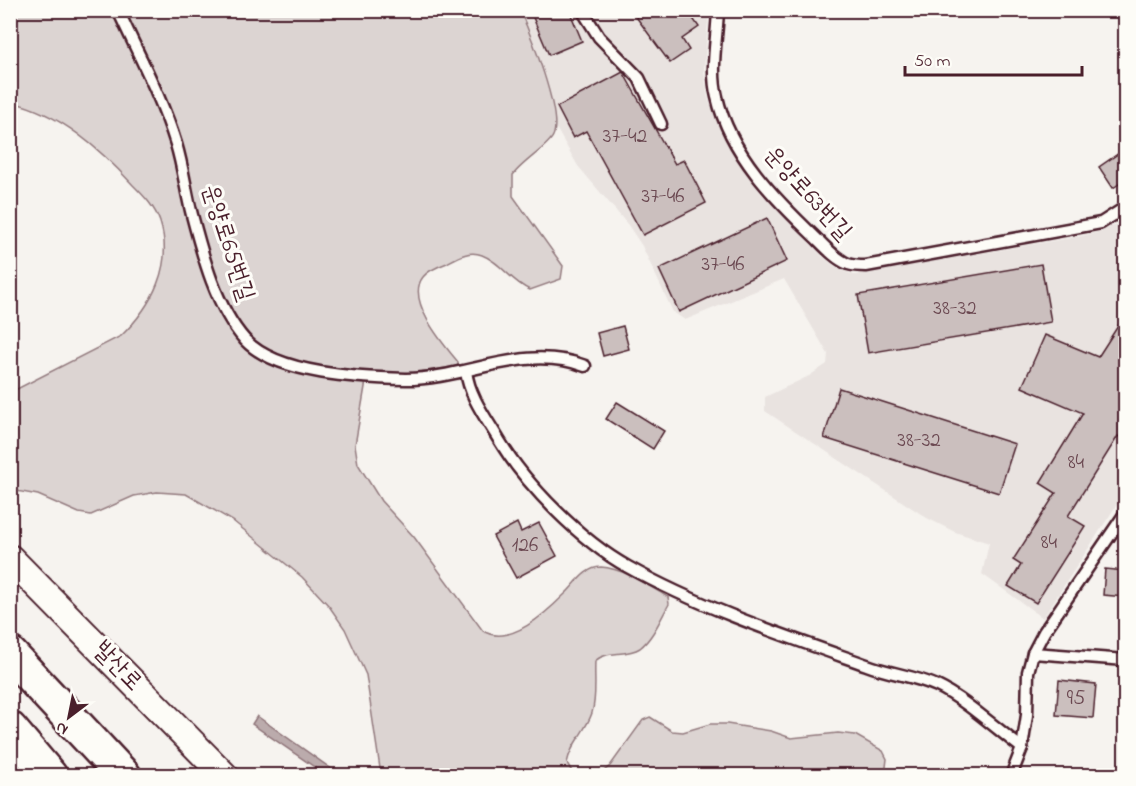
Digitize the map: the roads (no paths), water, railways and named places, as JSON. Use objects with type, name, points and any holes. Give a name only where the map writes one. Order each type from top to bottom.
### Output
[{"type":"highway","points":[[10,654],[123,776]]},
{"type":"highway","points":[[10,729],[50,776]]},
{"type":"street","name":"발산로","points":[[10,558],[225,776]]},
{"type":"lane","name":"운양로65번길","points":[[118,10],[166,113],[192,215],[221,301],[230,321],[247,341],[281,362],[362,378],[432,378],[510,359],[568,360],[585,366]]},
{"type":"lane","points":[[582,10],[599,37],[639,78],[661,124]]},
{"type":"lane","name":"운양로63번길","points":[[718,10],[714,84],[718,101],[733,136],[753,171],[778,201],[838,259],[851,266],[866,266],[1101,223],[1125,207]]},
{"type":"lane","points":[[466,371],[474,397],[521,474],[540,496],[605,552],[627,566],[681,592],[781,633],[881,670],[937,686],[1022,748]]},
{"type":"lane","points":[[1011,776],[1022,748],[1027,715],[1028,672],[1033,653],[1044,632],[1125,512]]},
{"type":"lane","points":[[1033,653],[1125,660]]}]
